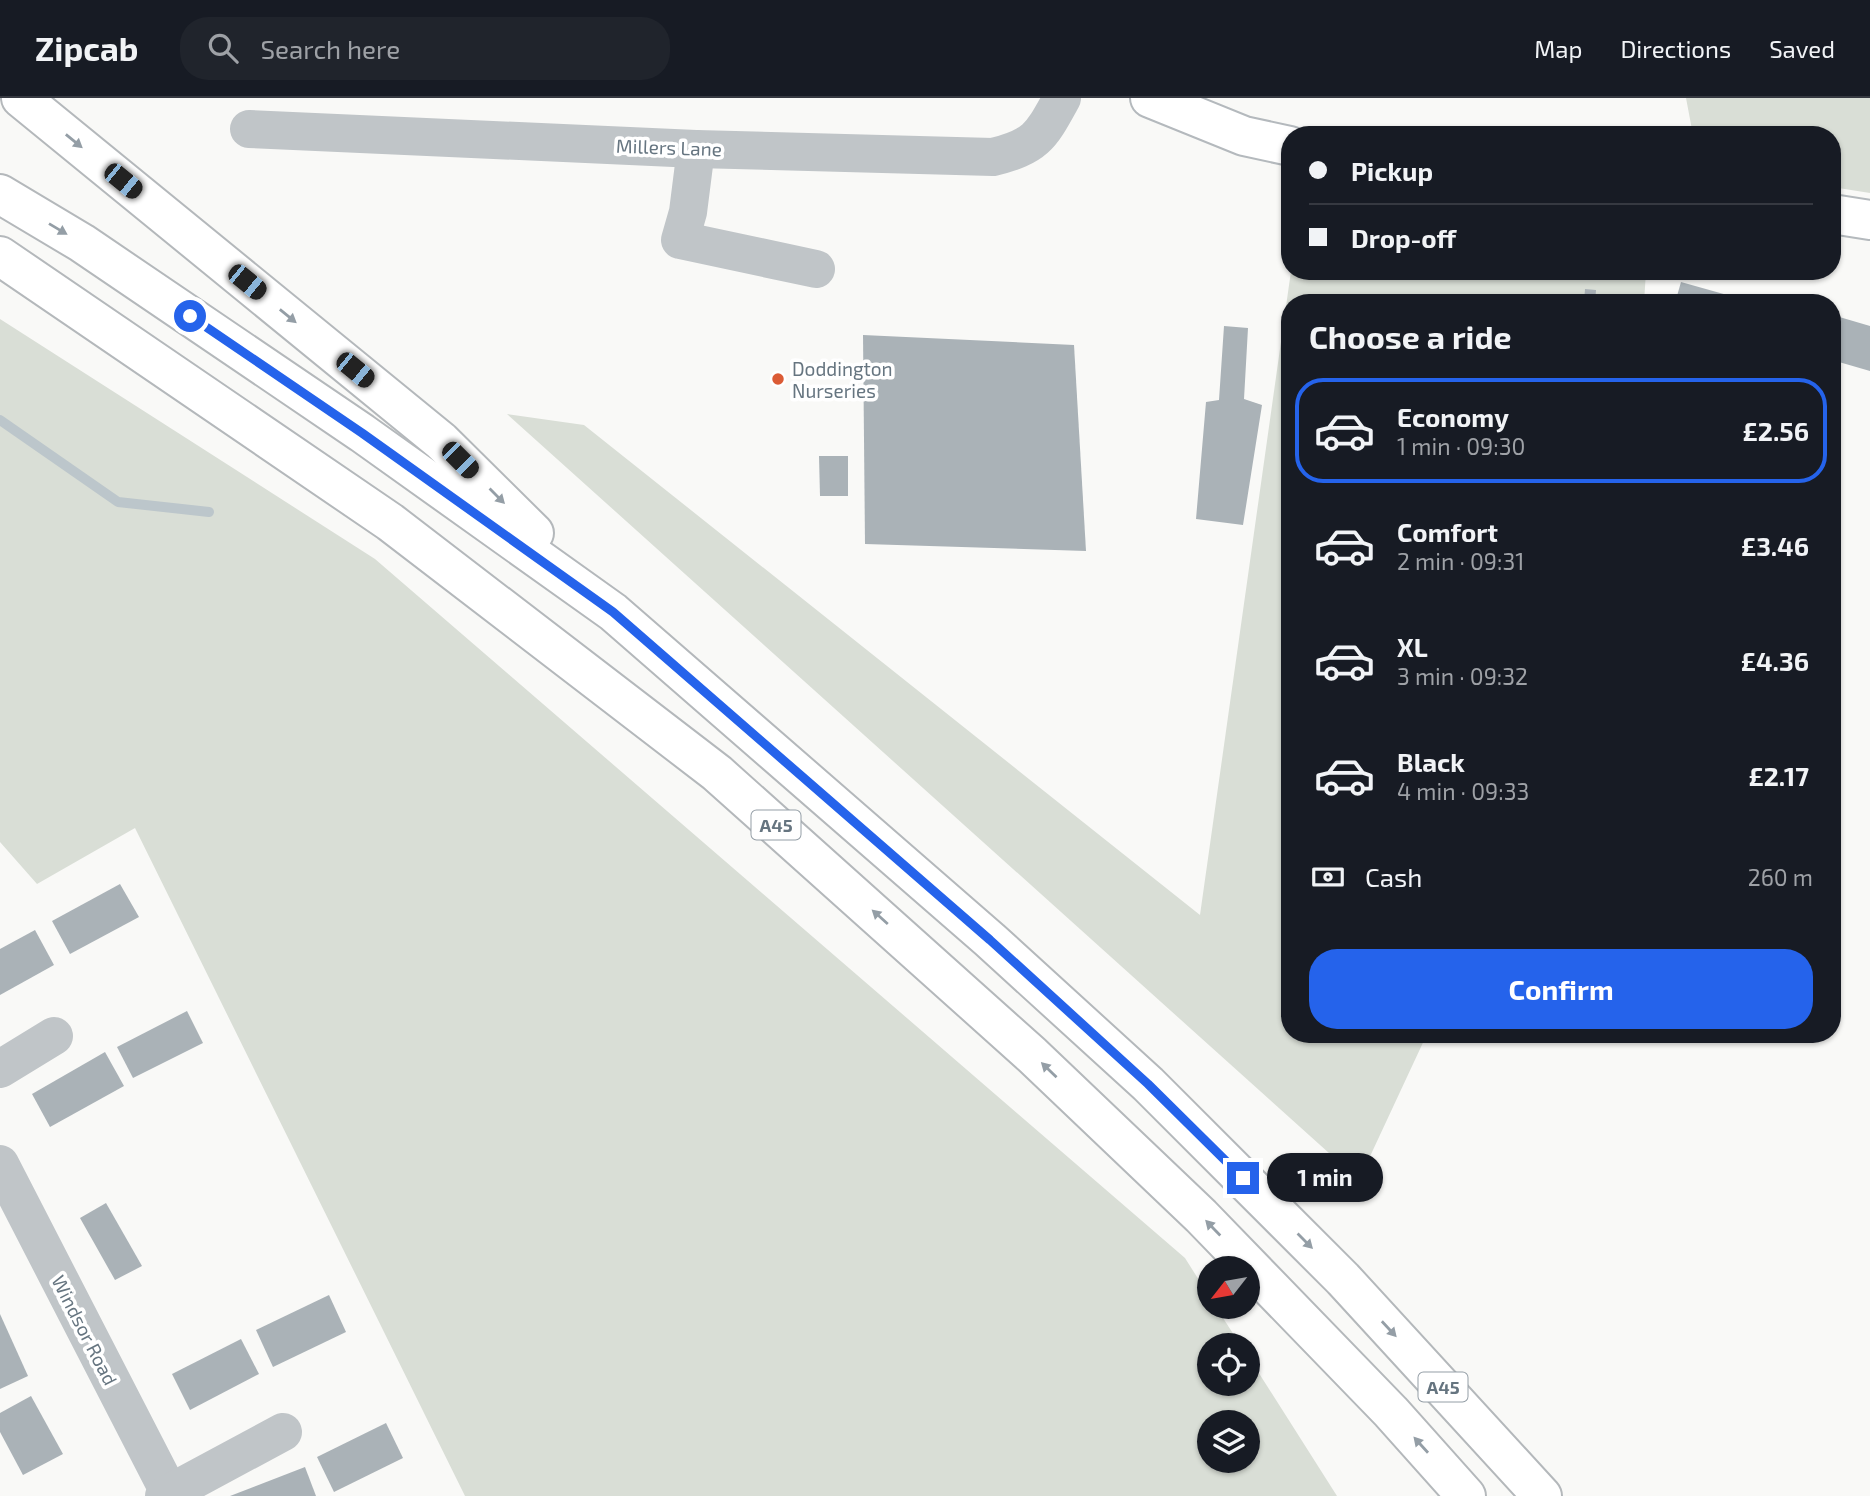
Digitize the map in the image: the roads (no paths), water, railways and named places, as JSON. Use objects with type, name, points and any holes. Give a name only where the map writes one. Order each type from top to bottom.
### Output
[{"type":"main road","points":[[21,98],[441,441],[613,612]]},
{"type":"main road","points":[[1150,98],[1244,136],[1281,144]]},
{"type":"main road","name":"A45","points":[[0,194],[93,251],[362,433],[613,612],[990,940],[1148,1084],[1343,1279],[1542,1496]]},
{"type":"main road","points":[[1841,215],[1870,220]]},
{"type":"main road","name":"A45","points":[[0,256],[390,522],[717,773],[1022,1045],[1201,1216],[1391,1412],[1466,1496]]},
{"type":"street","name":"Millers Lane","points":[[249,129],[696,149],[993,157],[1019,150],[1038,137],[1062,98]]},
{"type":"street","points":[[696,149],[688,212],[680,240],[816,269]]},
{"type":"street","points":[[0,1069],[54,1037]]},
{"type":"street","name":"Windsor Road","points":[[0,1164],[168,1495]]},
{"type":"street","points":[[168,1495],[283,1432]]},
{"type":"waterway","points":[[0,420],[118,502],[209,512]]},
{"type":"place","name":"Doddington Nurseries","points":[[778,379]]}]
